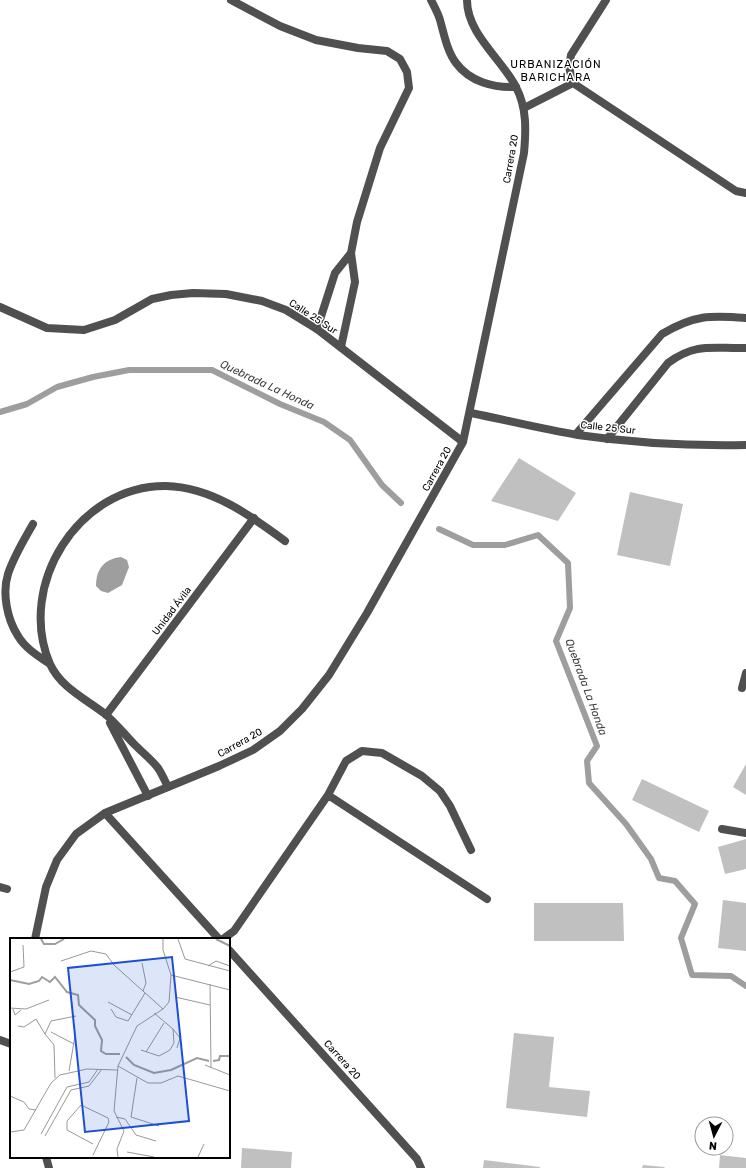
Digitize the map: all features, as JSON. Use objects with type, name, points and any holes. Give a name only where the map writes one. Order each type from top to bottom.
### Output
[{"type":"street","points":[[231,0],[280,26],[316,40],[358,48],[387,51],[400,59],[407,72],[409,88],[380,148],[368,184],[351,253],[355,282],[341,347]]},
{"type":"street","points":[[431,0],[440,18],[446,42],[456,63],[472,76],[488,85],[504,88],[516,87]]},
{"type":"street","name":"Carrera 20","points":[[35,938],[46,887],[57,860],[76,834],[106,813],[253,750],[280,731],[302,709],[329,675],[367,613],[463,442],[524,153],[526,129],[524,108],[516,87],[500,62],[482,39],[473,23],[467,0]]},
{"type":"street","points":[[606,0],[571,55],[569,67],[573,83],[736,191],[746,193]]},
{"type":"street","points":[[524,108],[573,83]]},
{"type":"street","points":[[317,329],[335,273],[351,253]]},
{"type":"street","name":"Calle 25 Sur","points":[[0,307],[47,328],[84,330],[115,320],[152,299],[171,295],[193,292],[226,294],[262,301],[286,310],[317,329],[463,442]]},
{"type":"street","points":[[576,434],[662,334],[680,323],[695,318],[711,316],[746,318]]},
{"type":"street","points":[[607,439],[668,363],[680,354],[694,348],[746,348]]},
{"type":"street","name":"Calle 25 Sur","points":[[470,413],[607,439],[683,444],[746,445]]},
{"type":"street","points":[[168,787],[158,769],[106,715],[72,691],[59,677],[50,664],[44,640],[42,623],[42,604],[50,567],[59,549],[71,531],[88,515],[111,500],[130,493],[166,486],[192,490],[219,499],[254,518],[285,541]]},
{"type":"street","name":"Unidad Ávila","points":[[106,715],[254,518]]},
{"type":"street","points":[[33,524],[17,551],[8,575],[6,594],[9,616],[18,636],[34,654],[50,664]]},
{"type":"street","points":[[742,688],[746,673]]},
{"type":"street","points":[[106,715],[148,796]]},
{"type":"street","points":[[224,938],[234,931],[328,795],[346,761],[362,751],[382,753],[422,776],[440,791],[450,806],[471,850]]},
{"type":"street","points":[[328,795],[487,899]]},
{"type":"street","points":[[106,813],[218,938]]},
{"type":"street","points":[[722,829],[746,832]]},
{"type":"street","name":"Carrera 20","points":[[230,952],[418,1159],[421,1168]]},
{"type":"street","points":[[0,1040],[10,1044]]},
{"type":"street","points":[[46,1158],[49,1168]]},
{"type":"shaded area","points":[[121,557],[127,560],[129,567],[122,585],[108,593],[101,591],[96,586],[99,570],[110,560]]},
{"type":"building","points":[[519,458],[576,493],[558,521],[491,501]]},
{"type":"building","points":[[630,492],[683,504],[670,566],[617,555]]},
{"type":"building","points":[[746,764],[746,795],[733,787]]},
{"type":"building","points":[[642,779],[709,811],[699,832],[632,800]]},
{"type":"building","points":[[746,839],[746,869],[725,874],[718,847]]},
{"type":"building","points":[[723,900],[746,903],[746,951],[718,948]]},
{"type":"building","points":[[534,903],[623,903],[624,941],[534,941]]},
{"type":"building","points":[[514,1033],[554,1037],[549,1087],[590,1091],[587,1117],[506,1108]]},
{"type":"building","points":[[242,1148],[292,1152],[291,1168],[241,1168]]},
{"type":"building","points":[[720,1156],[746,1158],[746,1168],[719,1168]]},
{"type":"building","points":[[484,1160],[540,1167],[540,1168],[483,1168]]},
{"type":"building","points":[[643,1165],[665,1167],[642,1168]]},
{"type":"waterway","name":"Quebrada La Honda","points":[[0,412],[27,404],[57,387],[93,377],[129,370],[212,370],[280,404],[324,422],[350,440],[382,485],[401,503]]},
{"type":"waterway","name":"Quebrada La Honda","points":[[439,529],[473,545],[505,545],[538,535],[568,563],[570,608],[556,641],[597,746],[587,761],[589,783],[626,824],[651,859],[659,878],[675,881],[695,904],[681,938],[692,975],[731,976],[746,986]]},
{"type":"district","name":"URBANIZACIÓN BARICHARA","points":[[556,70]]}]
